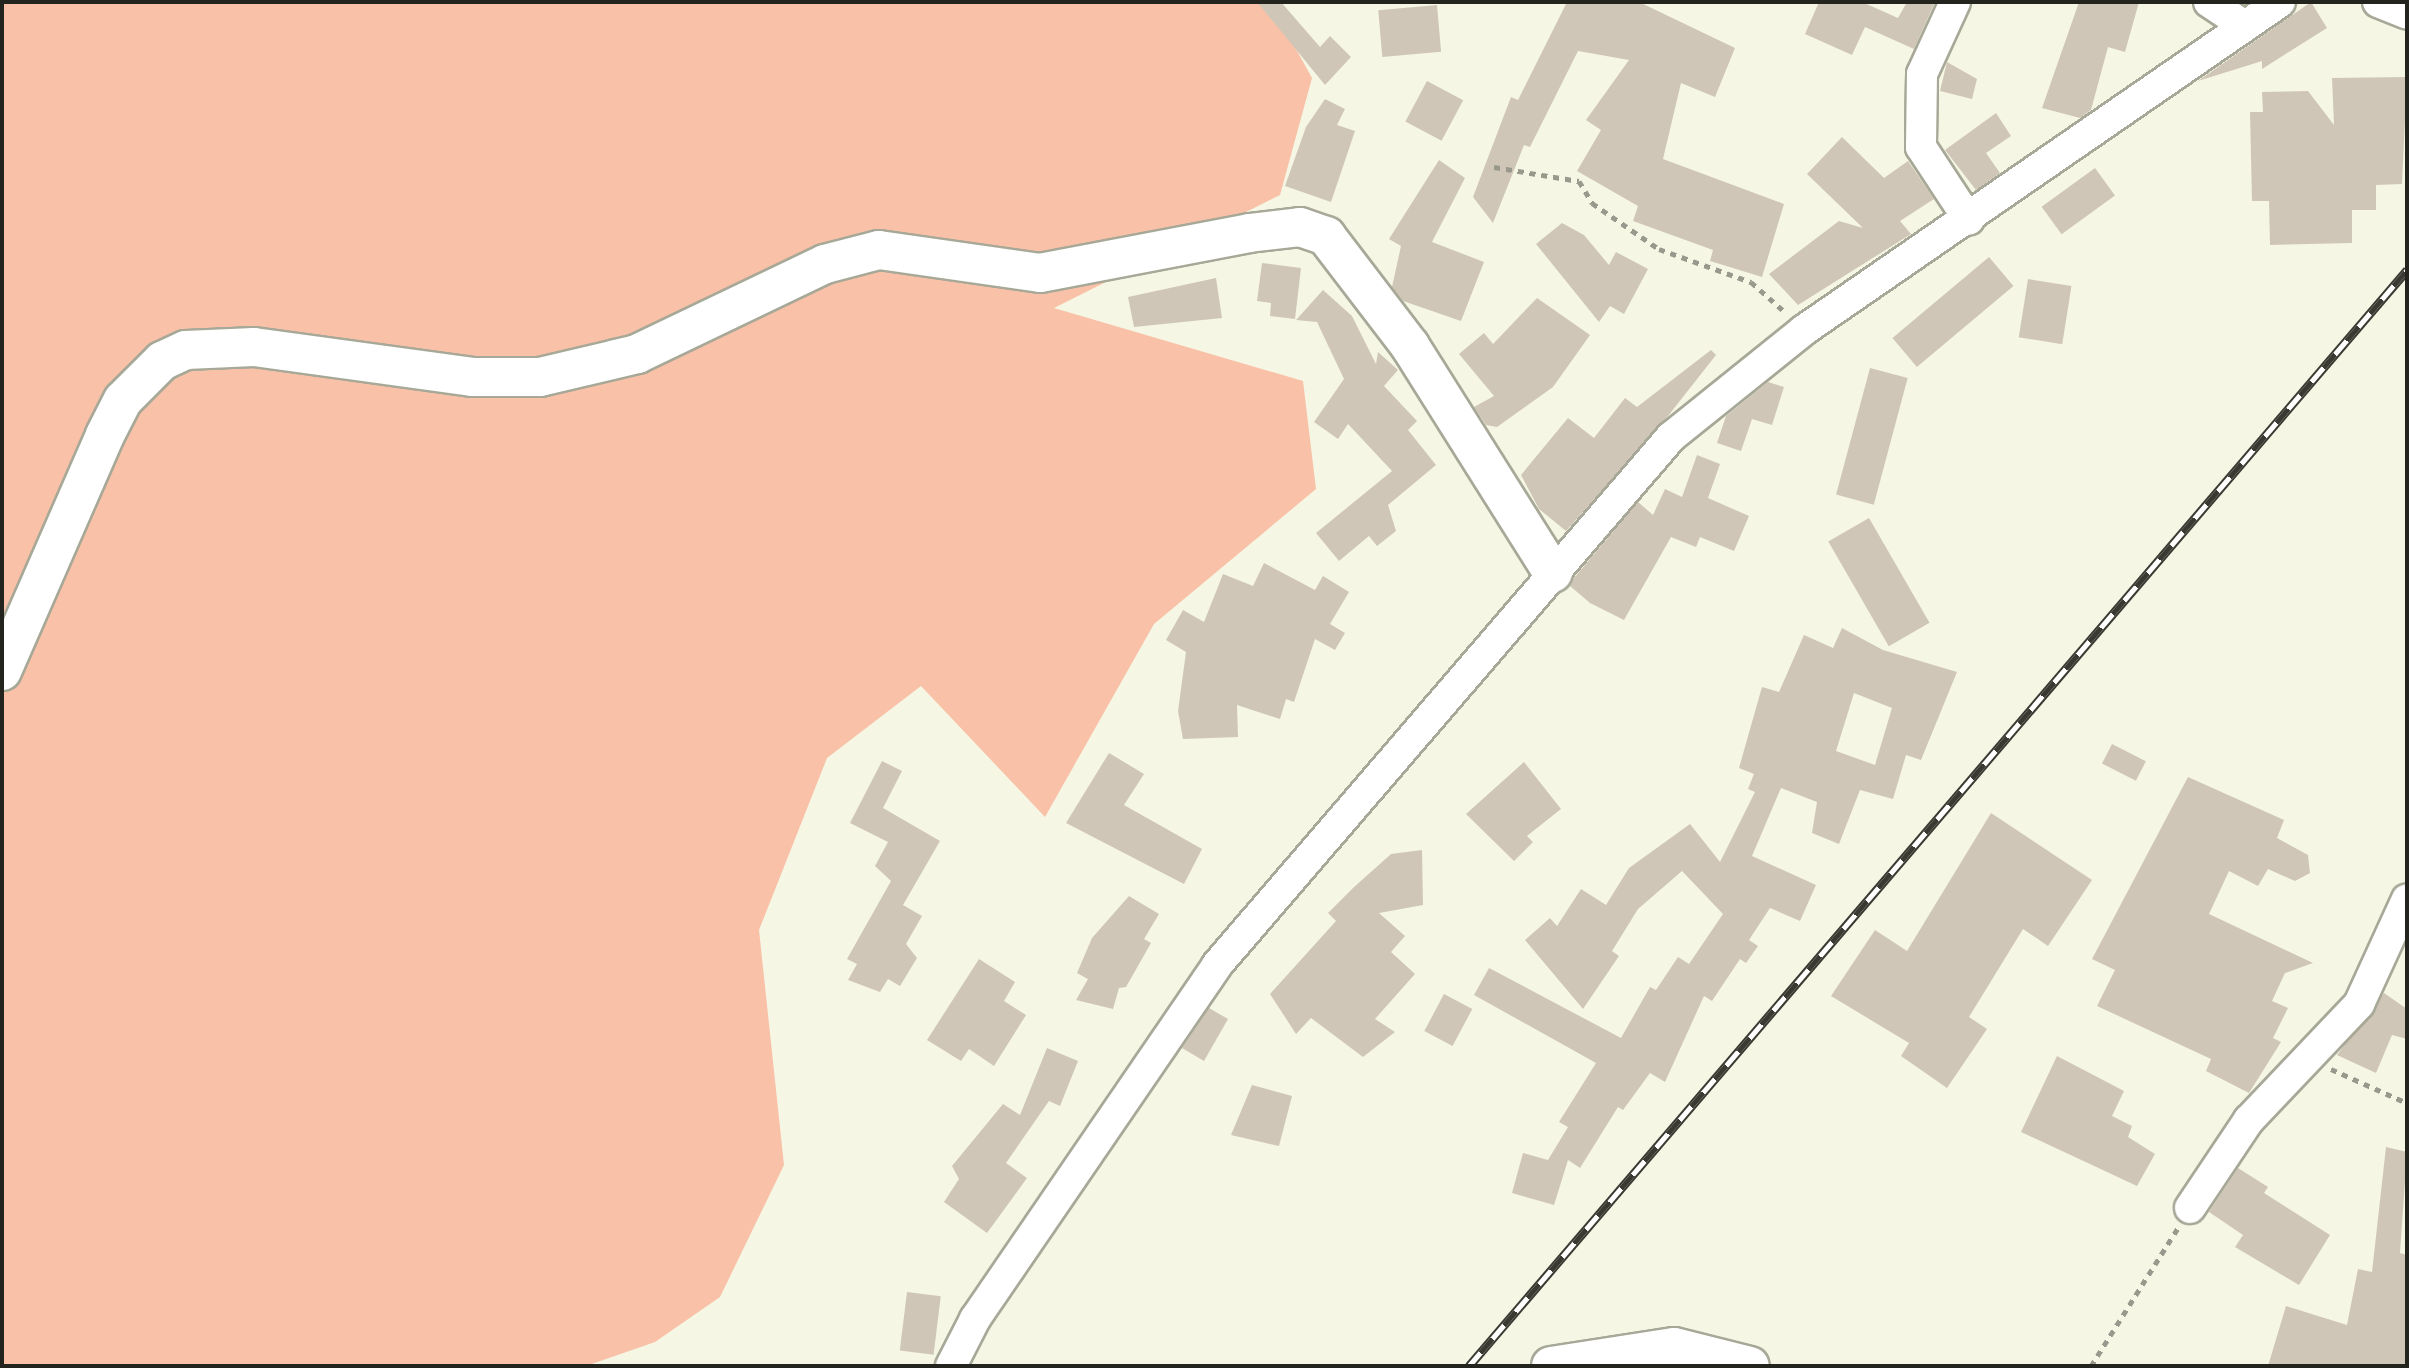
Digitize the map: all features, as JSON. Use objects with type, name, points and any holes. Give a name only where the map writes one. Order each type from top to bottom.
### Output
[{"type":"street","points":[[1955,2],[1922,74],[1921,147],[1969,220]]},
{"type":"street","points":[[2209,2],[2245,26]]},
{"type":"street","points":[[951,1366],[975,1319],[1217,965],[1671,437],[1804,330],[1969,220],[2280,2]]},
{"type":"street","points":[[2378,2],[2407,14]]},
{"type":"street","points":[[2,671],[111,423],[162,361],[186,350],[254,347],[472,377],[540,377],[637,354],[825,264],[879,250],[1040,273],[1237,235],[1300,227],[1326,236],[1410,346],[1553,573]]},
{"type":"street","points":[[2190,1208],[2249,1120],[2311,1060],[2359,1004],[2407,899]]},
{"type":"street","points":[[1551,1366],[1674,1347],[1750,1366]]},
{"type":"path","points":[[1494,167],[1579,181],[1592,203],[1659,249],[1751,282],[1804,330]]},
{"type":"path","points":[[2311,1060],[2407,1103]]},
{"type":"path","points":[[2091,1366],[2190,1208]]},
{"type":"shaded area","points":[[2,2],[1270,2],[1312,78],[1280,195],[1054,308],[1303,381],[1316,489],[1154,624],[1045,817],[921,686],[827,758],[759,930],[784,1165],[720,1297],[655,1342],[586,1366],[2,1366]]},
{"type":"building","points":[[1257,2],[1281,2],[1320,47],[1330,36],[1351,57],[1325,85]]},
{"type":"building","points":[[1567,2],[1639,2],[1735,48],[1715,97],[1681,83],[1663,159],[1784,204],[1762,277],[1710,261],[1713,250],[1633,221],[1638,206],[1577,171],[1601,130],[1586,120],[1629,60],[1578,51],[1530,147],[1524,145],[1493,223],[1473,197],[1511,97],[1518,100]]},
{"type":"building","points":[[1819,2],[1862,2],[1898,18],[1907,2],[1935,2],[1914,49],[1865,27],[1852,55],[1805,34]]},
{"type":"building","points":[[2079,2],[2139,2],[2125,52],[2108,47],[2091,110],[2080,118],[2042,108]]},
{"type":"building","points":[[2311,2],[2327,28],[2262,69],[2262,61],[2198,81]]},
{"type":"building","points":[[1437,5],[1441,52],[1382,57],[1378,10]]},
{"type":"building","points":[[1947,62],[1977,79],[1972,99],[1940,91]]},
{"type":"building","points":[[2407,77],[2402,184],[2376,185],[2376,210],[2352,210],[2352,243],[2270,245],[2269,201],[2252,201],[2250,112],[2263,112],[2262,92],[2308,91],[2334,125],[2332,78]]},
{"type":"building","points":[[1427,81],[1463,100],[1442,141],[1405,122]]},
{"type":"building","points":[[1325,99],[1345,109],[1337,125],[1355,131],[1331,202],[1285,186],[1306,127]]},
{"type":"building","points":[[1996,113],[2011,136],[1986,153],[2000,173],[1976,190],[1945,150]]},
{"type":"building","points":[[1842,137],[1884,178],[1908,161],[1934,199],[1900,221],[1911,234],[1798,305],[1769,274],[1839,221],[1863,228],[1807,174]]},
{"type":"building","points":[[1439,160],[1465,178],[1432,242],[1484,262],[1461,321],[1403,301],[1392,287],[1401,246],[1389,239]]},
{"type":"building","points":[[2095,168],[2115,196],[2062,234],[2042,207]]},
{"type":"building","points":[[1562,223],[1584,235],[1609,265],[1616,252],[1648,269],[1624,314],[1610,306],[1599,322],[1536,244]]},
{"type":"building","points":[[1989,257],[2013,286],[1917,367],[1892,338]]},
{"type":"building","points":[[1262,263],[1301,268],[1295,319],[1270,316],[1271,303],[1257,301]]},
{"type":"building","points":[[1216,278],[1222,318],[1134,327],[1128,297]]},
{"type":"building","points":[[2028,279],[2071,286],[2062,344],[2019,337]]},
{"type":"building","points":[[1323,290],[1352,316],[1376,364],[1378,352],[1398,370],[1384,386],[1417,421],[1408,430],[1436,465],[1388,505],[1396,531],[1377,546],[1369,536],[1339,561],[1316,533],[1392,471],[1348,424],[1338,439],[1314,422],[1344,379],[1317,322],[1296,320]]},
{"type":"building","points":[[1537,298],[1590,335],[1553,387],[1497,427],[1486,425],[1474,407],[1494,396],[1459,354],[1484,333],[1493,344]]},
{"type":"building","points":[[1711,350],[1716,355],[1668,416],[1566,531],[1539,509],[1521,475],[1568,418],[1594,438],[1625,398],[1637,407]]},
{"type":"building","points":[[1870,368],[1908,378],[1874,505],[1836,495]]},
{"type":"building","points":[[1768,382],[1784,387],[1772,425],[1752,419],[1741,451],[1717,443],[1726,416]]},
{"type":"building","points":[[1697,455],[1720,464],[1708,498],[1749,516],[1734,551],[1700,537],[1696,547],[1671,537],[1624,620],[1590,603],[1570,586],[1574,578],[1638,502],[1653,515],[1665,489],[1682,497]]},
{"type":"building","points":[[1869,518],[1930,623],[1889,646],[1828,542]]},
{"type":"building","points":[[1264,563],[1315,590],[1323,576],[1349,592],[1330,624],[1345,633],[1335,650],[1315,639],[1294,702],[1286,699],[1280,719],[1237,705],[1238,737],[1183,739],[1178,711],[1186,652],[1166,640],[1183,610],[1204,622],[1223,574],[1253,586]]},
{"type":"building","points":[[1842,628],[1883,650],[1957,672],[1921,760],[1906,755],[1893,799],[1860,790],[1839,844],[1812,833],[1817,802],[1781,788],[1752,856],[1816,885],[1800,921],[1770,908],[1749,940],[1758,946],[1746,963],[1740,959],[1712,1001],[1704,996],[1665,1082],[1650,1073],[1623,1110],[1618,1107],[1580,1168],[1568,1160],[1554,1205],[1512,1193],[1523,1153],[1548,1160],[1568,1127],[1559,1122],[1596,1063],[1474,995],[1489,968],[1621,1038],[1650,987],[1656,990],[1678,957],[1689,964],[1723,914],[1682,871],[1638,909],[1612,951],[1619,956],[1583,1009],[1525,940],[1550,918],[1557,926],[1581,889],[1606,905],[1629,868],[1690,824],[1720,862],[1755,792],[1748,789],[1754,774],[1739,768],[1762,687],[1779,692],[1804,635],[1833,648]],"holes":[[[1854,693],[1892,708],[1875,765],[1836,751]]]},
{"type":"building","points":[[2112,744],[2146,761],[2136,781],[2102,764]]},
{"type":"building","points":[[1109,753],[1144,774],[1124,805],[1202,849],[1184,884],[1066,823]]},
{"type":"building","points":[[882,761],[902,771],[883,808],[940,841],[903,905],[922,916],[906,944],[917,958],[900,986],[888,979],[880,992],[848,980],[857,964],[847,959],[891,881],[875,866],[888,842],[850,823]]},
{"type":"building","points":[[1524,762],[1561,809],[1527,836],[1533,842],[1514,861],[1466,814]]},
{"type":"building","points":[[2188,777],[2284,820],[2277,838],[2308,855],[2310,873],[2295,881],[2268,869],[2258,886],[2229,871],[2209,914],[2313,963],[2285,973],[2272,1001],[2288,1008],[2273,1038],[2281,1042],[2249,1093],[2206,1071],[2211,1059],[2097,1006],[2115,970],[2092,959]]},
{"type":"building","points":[[1991,813],[2092,880],[2048,946],[2023,929],[1969,1017],[1987,1029],[1947,1088],[1901,1056],[1909,1043],[1831,996],[1875,930],[1907,951]]},
{"type":"building","points":[[1422,850],[1423,905],[1379,913],[1405,936],[1391,952],[1415,974],[1375,1019],[1395,1032],[1363,1057],[1311,1018],[1296,1034],[1270,994],[1336,921],[1328,913],[1353,888],[1391,854]]},
{"type":"building","points":[[1129,896],[1159,914],[1144,939],[1151,943],[1126,987],[1119,988],[1113,1009],[1076,1000],[1088,979],[1077,973],[1092,938]]},
{"type":"building","points":[[979,959],[1015,982],[1004,1001],[1026,1015],[994,1066],[969,1049],[961,1061],[927,1040]]},
{"type":"building","points":[[2384,993],[2407,1009],[2407,1039],[2392,1035],[2376,1073],[2337,1055]]},
{"type":"building","points":[[1444,994],[1472,1009],[1453,1046],[1424,1031]]},
{"type":"building","points":[[1209,1008],[1228,1019],[1204,1061],[1182,1048]]},
{"type":"building","points":[[1047,1048],[1078,1061],[1060,1106],[1049,1101],[1006,1163],[1027,1178],[987,1233],[944,1202],[959,1179],[952,1166],[1003,1104],[1020,1115]]},
{"type":"building","points":[[2057,1056],[2124,1091],[2112,1116],[2132,1126],[2128,1137],[2155,1154],[2137,1186],[2021,1132]]},
{"type":"building","points":[[1252,1085],[1292,1096],[1279,1146],[1231,1135]]},
{"type":"building","points":[[2386,1147],[2407,1152],[2400,1253],[2407,1255],[2407,1366],[2268,1366],[2286,1306],[2347,1325],[2358,1269],[2372,1272]]},
{"type":"building","points":[[2238,1168],[2268,1187],[2264,1193],[2330,1235],[2299,1285],[2235,1247],[2243,1235],[2209,1212]]},
{"type":"building","points":[[907,1292],[941,1296],[934,1355],[900,1351]]},
{"type":"railway","points":[[1469,1366],[2407,270]]}]
